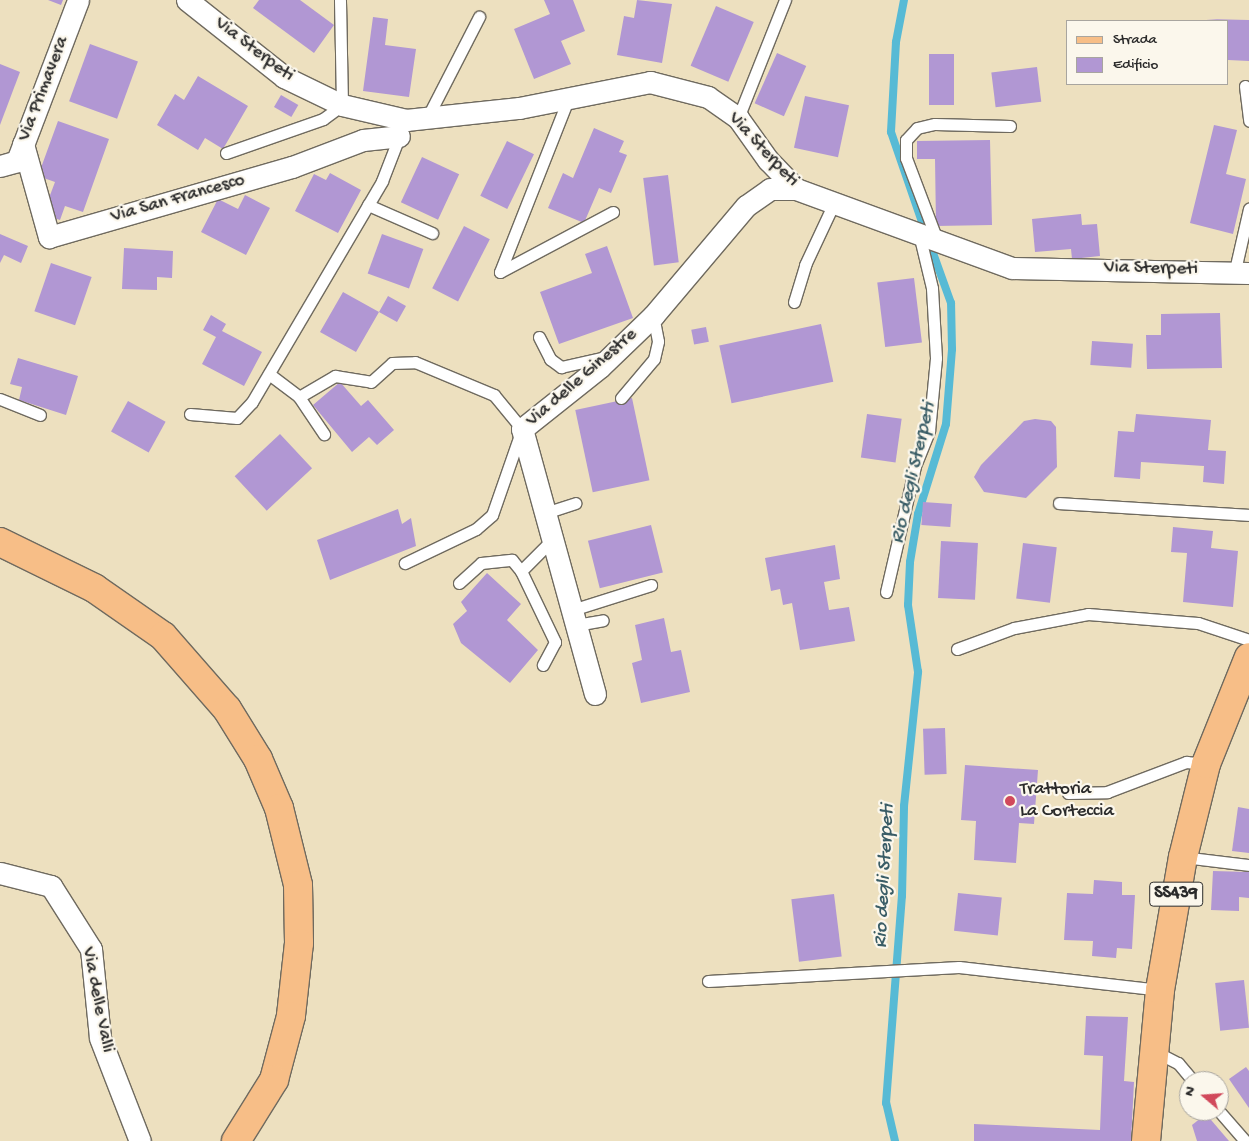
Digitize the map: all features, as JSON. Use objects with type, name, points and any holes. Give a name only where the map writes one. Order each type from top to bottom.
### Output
[{"type":"main road","points":[[0,542],[41,564],[94,588],[164,636],[227,709],[258,759],[279,808],[298,884],[299,943],[291,1016],[274,1080],[236,1141]]},
{"type":"main road","points":[[0,554],[41,564]]},
{"type":"main road","name":"SS439","points":[[1146,1141],[1160,990],[1183,857],[1206,764],[1249,657]]},
{"type":"street","name":"Via Primavera","points":[[0,166],[17,161],[78,0]]},
{"type":"street","name":"Via Sterpeti","points":[[188,0],[284,77],[342,105],[402,128],[427,118],[568,99],[650,82],[708,97],[738,118],[768,160],[796,189],[1012,268],[1242,272]]},
{"type":"street","name":"Via San Francesco","points":[[23,144],[49,236],[292,167],[363,140],[402,128]]},
{"type":"street","name":"Via delle Ginestre","points":[[595,694],[522,429],[612,355],[653,316],[746,206],[770,189],[796,189]]},
{"type":"street","name":"Via delle Valli","points":[[0,873],[51,886],[91,949],[100,1038],[140,1141]]},
{"type":"lane","points":[[226,153],[323,119],[342,105],[340,0]]},
{"type":"lane","points":[[738,118],[785,0]]},
{"type":"lane","points":[[427,118],[479,16]]},
{"type":"lane","points":[[1245,86],[1249,121]]},
{"type":"lane","points":[[568,99],[500,272],[613,212]]},
{"type":"lane","points":[[886,592],[915,466],[929,431],[936,358],[929,238],[906,158],[906,140],[918,128],[935,124],[1010,126]]},
{"type":"lane","points":[[190,414],[237,418],[269,374],[368,205],[402,128]]},
{"type":"lane","points":[[794,302],[805,265],[834,203]]},
{"type":"lane","points":[[368,205],[432,234]]},
{"type":"lane","points":[[1242,272],[1249,209]]},
{"type":"lane","points":[[622,398],[654,359],[658,341],[653,316]]},
{"type":"lane","points":[[539,337],[561,367],[612,355]]},
{"type":"lane","points":[[299,397],[335,376],[371,382],[392,363],[415,362],[494,395],[522,429],[492,516],[476,529],[405,563]]},
{"type":"lane","points":[[269,374],[299,397],[324,434]]},
{"type":"lane","points":[[0,399],[40,415]]},
{"type":"lane","points":[[545,513],[575,503]]},
{"type":"lane","points":[[1059,503],[1249,515]]},
{"type":"lane","points":[[521,571],[553,539]]},
{"type":"lane","points":[[459,583],[481,563],[512,560],[521,571],[555,642],[543,665]]},
{"type":"lane","points":[[574,617],[651,585]]},
{"type":"lane","points":[[957,648],[1014,628],[1088,614],[1198,623],[1249,640]]},
{"type":"lane","points":[[574,617],[603,620]]},
{"type":"lane","points":[[1068,793],[1107,792],[1186,762],[1206,764]]},
{"type":"lane","points":[[1183,857],[1249,866]]},
{"type":"lane","points":[[708,981],[904,973],[959,967],[1160,990]]},
{"type":"lane","points":[[1154,1052],[1178,1063],[1185,1071]]},
{"type":"lane","points":[[1228,1121],[1245,1141]]},
{"type":"building","points":[[48,0],[63,0],[61,5]]},
{"type":"building","points":[[259,0],[300,0],[334,25],[314,53],[253,8]]},
{"type":"building","points":[[544,0],[573,0],[585,31],[561,41],[571,64],[534,79],[514,29],[550,14]]},
{"type":"building","points":[[637,0],[672,4],[662,63],[617,55],[624,16],[634,18]]},
{"type":"building","points":[[716,6],[754,22],[728,82],[691,66]]},
{"type":"building","points":[[373,17],[388,19],[385,45],[416,49],[409,97],[363,91]]},
{"type":"building","points":[[1206,19],[1249,20],[1249,61],[1229,60],[1229,20]]},
{"type":"building","points":[[90,44],[138,61],[117,119],[69,101]]},
{"type":"building","points":[[777,53],[806,66],[784,116],[755,103]]},
{"type":"building","points":[[929,54],[954,54],[954,105],[929,105]]},
{"type":"building","points":[[0,64],[20,72],[0,125]]},
{"type":"building","points":[[1037,67],[1041,102],[996,107],[991,73]]},
{"type":"building","points":[[198,76],[248,106],[223,149],[205,138],[198,150],[157,125],[175,94],[184,100]]},
{"type":"building","points":[[281,95],[298,105],[291,117],[274,107]]},
{"type":"building","points":[[805,96],[849,105],[838,157],[794,148]]},
{"type":"building","points":[[58,121],[109,139],[83,212],[65,206],[60,220],[43,214],[55,182],[38,176]]},
{"type":"building","points":[[1214,125],[1237,130],[1226,174],[1246,179],[1233,234],[1190,223]]},
{"type":"building","points":[[594,128],[624,141],[619,152],[627,155],[611,193],[599,188],[584,223],[548,208],[563,173],[573,178]]},
{"type":"building","points":[[990,140],[992,225],[936,226],[935,159],[917,159],[917,141]]},
{"type":"building","points":[[507,141],[534,154],[507,209],[480,196]]},
{"type":"building","points":[[422,157],[459,174],[438,220],[401,202]]},
{"type":"building","points":[[330,173],[361,190],[338,233],[295,211],[314,174],[326,180]]},
{"type":"building","points":[[668,175],[679,262],[654,265],[643,178]]},
{"type":"building","points":[[245,195],[270,208],[246,255],[201,232],[218,199],[238,209]]},
{"type":"building","points":[[1081,214],[1082,225],[1097,224],[1100,256],[1072,259],[1071,249],[1035,252],[1032,219]]},
{"type":"building","points":[[464,226],[490,239],[458,302],[432,288]]},
{"type":"building","points":[[0,234],[28,246],[21,263],[4,255],[0,263]]},
{"type":"building","points":[[382,234],[423,249],[409,289],[368,273]]},
{"type":"building","points":[[607,246],[633,318],[559,344],[540,292],[592,273],[585,254]]},
{"type":"building","points":[[124,248],[173,251],[172,278],[157,277],[157,290],[122,289]]},
{"type":"building","points":[[51,263],[92,277],[75,325],[34,311]]},
{"type":"building","points":[[914,278],[922,343],[885,347],[877,283]]},
{"type":"building","points":[[343,292],[379,312],[356,352],[320,332]]},
{"type":"building","points":[[388,296],[406,306],[397,322],[379,312]]},
{"type":"building","points":[[1220,313],[1222,368],[1147,369],[1146,335],[1161,335],[1161,314]]},
{"type":"building","points":[[211,315],[226,324],[222,331],[262,352],[244,386],[202,364],[216,337],[203,330]]},
{"type":"building","points":[[821,324],[833,382],[732,403],[719,346]]},
{"type":"building","points":[[706,327],[709,342],[694,345],[691,330]]},
{"type":"building","points":[[1092,341],[1133,344],[1131,368],[1090,365]]},
{"type":"building","points":[[18,358],[78,376],[66,415],[19,400],[22,387],[10,384]]},
{"type":"building","points":[[340,382],[361,406],[368,400],[394,430],[377,445],[369,437],[352,452],[313,405]]},
{"type":"building","points":[[632,398],[649,480],[593,492],[575,410]]},
{"type":"building","points":[[128,401],[166,422],[149,452],[111,432]]},
{"type":"building","points":[[867,414],[902,419],[896,462],[861,458]]},
{"type":"building","points":[[1136,414],[1211,420],[1208,450],[1226,451],[1224,484],[1203,482],[1204,466],[1141,462],[1140,479],[1114,477],[1118,431],[1134,432]]},
{"type":"building","points":[[1035,419],[1051,421],[1056,427],[1057,467],[1026,498],[984,492],[974,477],[981,465],[1024,421]]},
{"type":"building","points":[[280,434],[312,468],[267,511],[235,476]]},
{"type":"building","points":[[923,502],[952,504],[950,527],[921,525]]},
{"type":"building","points":[[398,509],[402,524],[411,518],[416,546],[330,580],[317,540]]},
{"type":"building","points":[[651,525],[663,573],[600,588],[588,541]]},
{"type":"building","points":[[1173,527],[1213,531],[1211,548],[1238,551],[1233,607],[1183,602],[1187,553],[1171,552]]},
{"type":"building","points":[[941,541],[978,543],[975,600],[938,598]]},
{"type":"building","points":[[1023,543],[1057,547],[1050,603],[1016,599]]},
{"type":"building","points":[[835,545],[840,579],[824,582],[829,610],[849,607],[855,641],[800,650],[792,603],[783,605],[780,589],[771,591],[765,558]]},
{"type":"building","points":[[487,573],[521,604],[507,620],[538,650],[510,683],[461,643],[453,624],[467,611],[461,602]]},
{"type":"building","points":[[664,618],[671,652],[681,650],[690,692],[641,703],[632,663],[642,660],[635,625]]},
{"type":"building","points":[[945,728],[947,774],[925,775],[923,729]]},
{"type":"building","points":[[965,765],[1038,770],[1034,824],[1019,823],[1016,863],[974,860],[976,821],[961,820]]},
{"type":"building","points":[[1238,807],[1249,809],[1249,853],[1232,851]]},
{"type":"building","points":[[1213,871],[1249,872],[1249,898],[1239,897],[1239,911],[1211,910]]},
{"type":"building","points":[[1094,880],[1122,882],[1122,895],[1135,895],[1132,949],[1117,948],[1116,958],[1092,956],[1093,941],[1064,940],[1067,893],[1093,894]]},
{"type":"building","points":[[958,893],[1002,898],[998,935],[954,931]]},
{"type":"building","points":[[834,894],[842,957],[799,962],[791,899]]},
{"type":"building","points":[[1244,980],[1249,1028],[1220,1031],[1215,983]]},
{"type":"building","points":[[1086,1016],[1128,1017],[1124,1081],[1134,1082],[1131,1141],[974,1141],[974,1124],[1100,1130],[1103,1056],[1084,1055]]},
{"type":"building","points":[[1246,1067],[1249,1071],[1249,1108],[1229,1079]]},
{"type":"building","points":[[1197,1121],[1212,1121],[1229,1141],[1197,1141],[1192,1125]]},
{"type":"waterway","name":"Rio degli Sterpeti","points":[[904,0],[896,42],[891,132],[925,231]]},
{"type":"waterway","name":"Rio degli Sterpeti","points":[[895,1141],[886,1103],[902,896],[904,806],[918,672],[908,605],[910,562],[918,514],[946,424],[952,349],[951,303],[929,242]]},
{"type":"place","name":"Trattoria La Corteccia","points":[[1010,801]]}]
